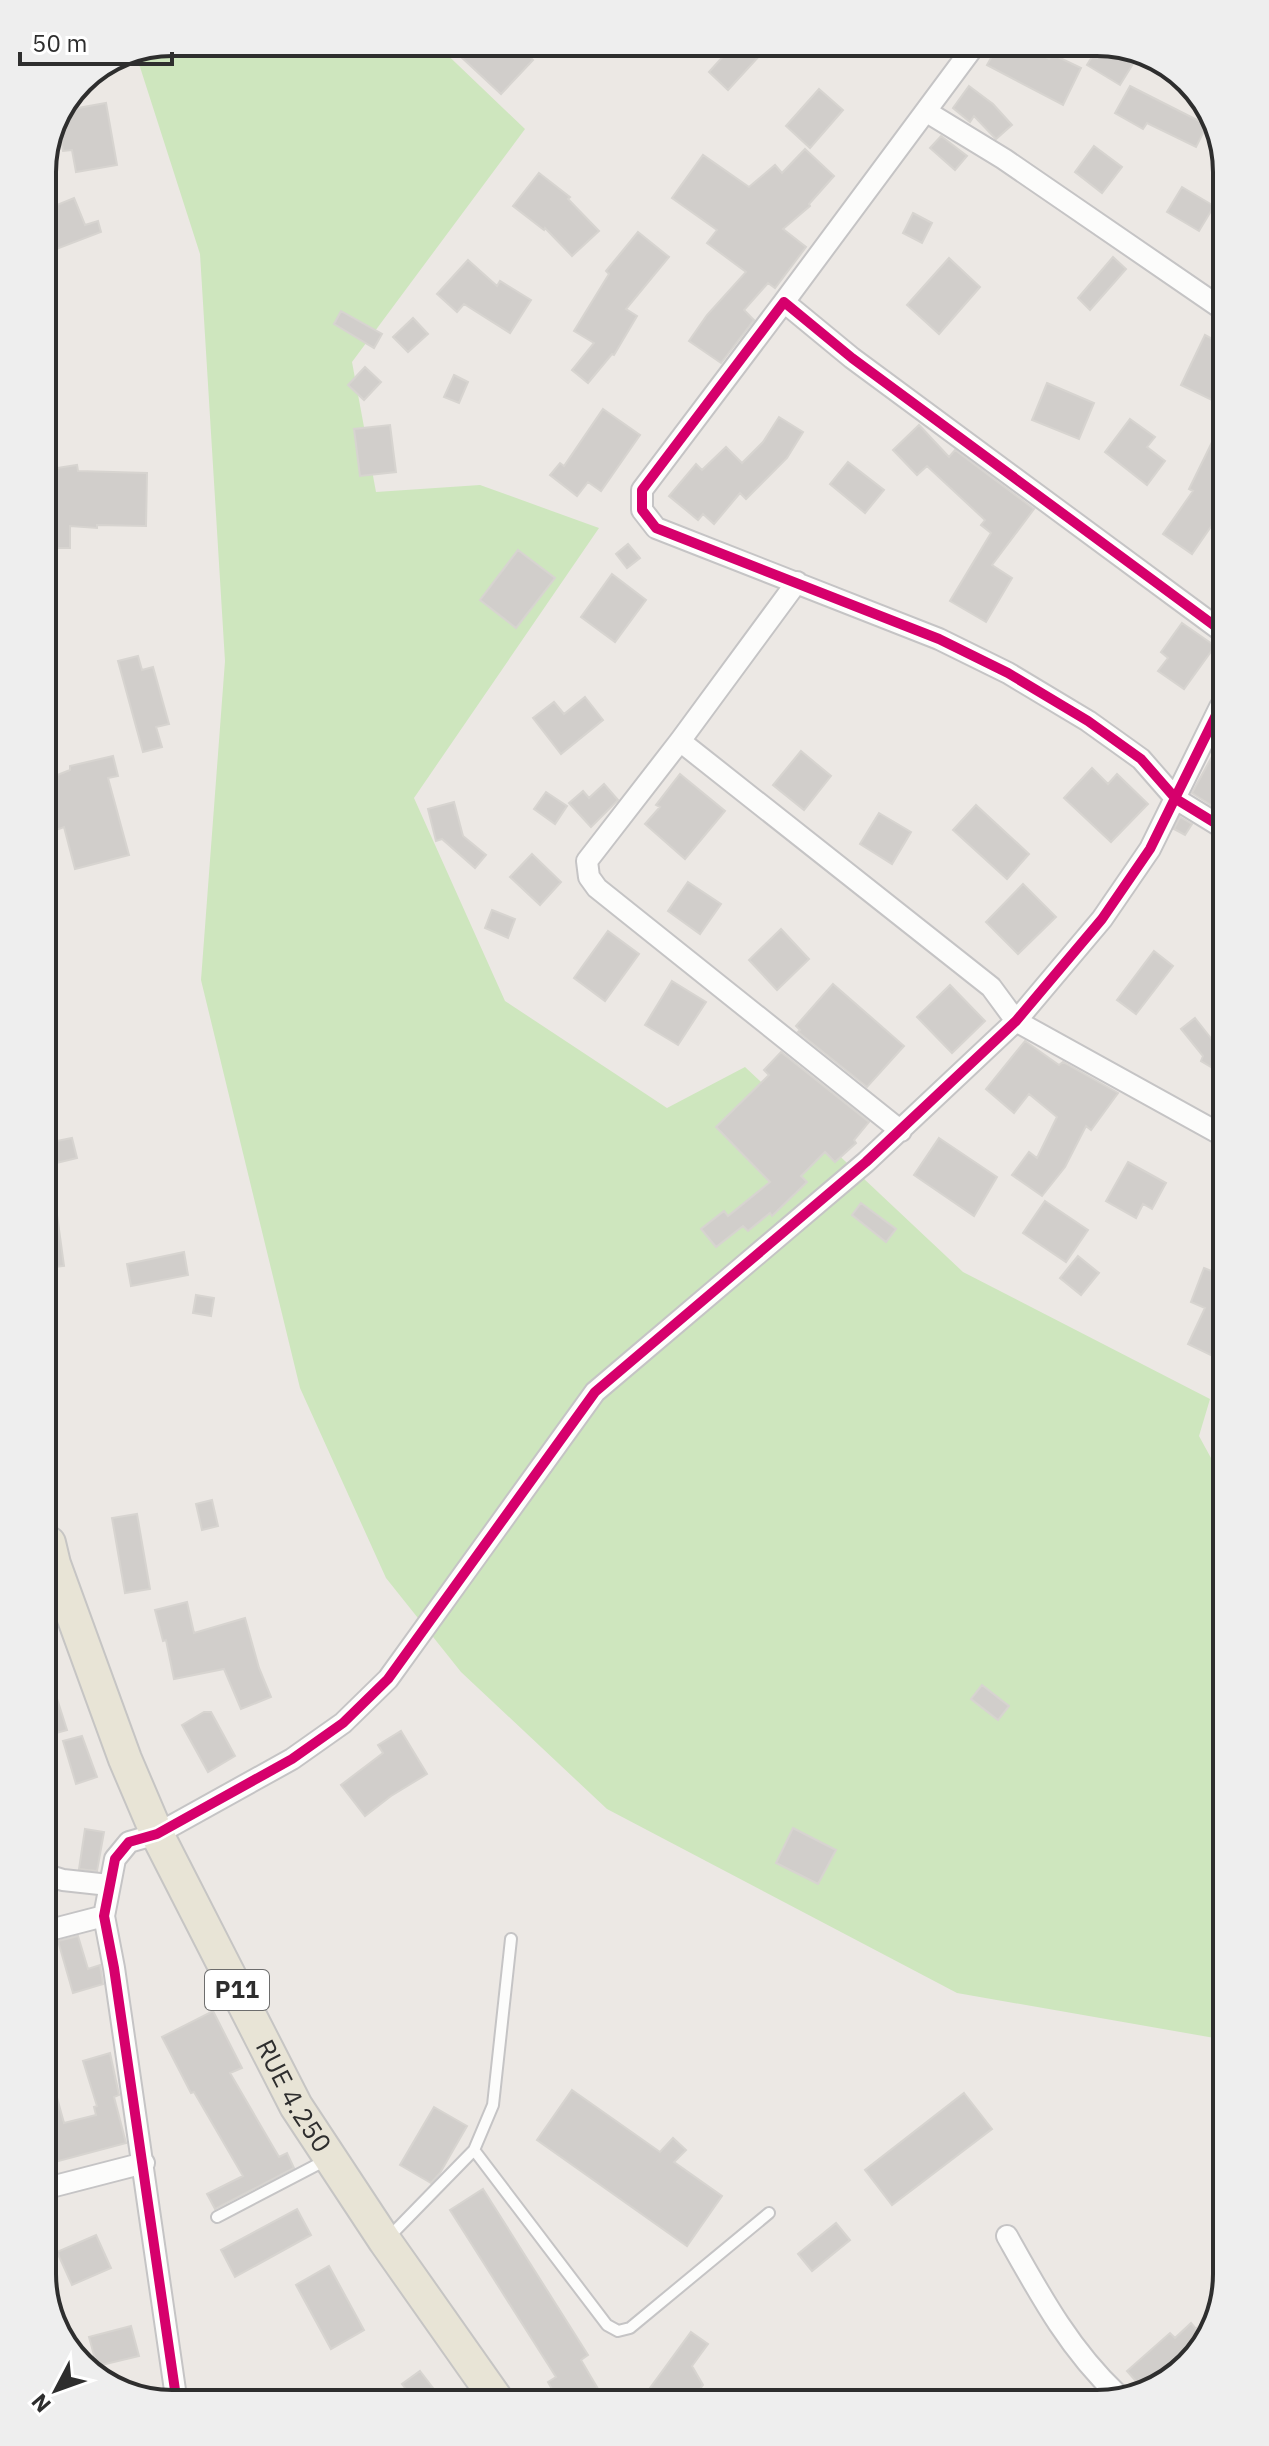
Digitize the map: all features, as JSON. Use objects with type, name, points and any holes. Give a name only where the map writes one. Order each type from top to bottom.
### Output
[{"type":"main road","name":"RUE 4.250","points":[[56,1574],[125,1759],[157,1834],[296,2106],[385,2241],[490,2390]]},
{"type":"street","points":[[967,56],[642,490],[642,510],[656,528],[939,639],[1008,673],[1088,721],[1141,759],[1176,799],[1213,822]]},
{"type":"street","points":[[927,112],[1004,159],[1213,303]]},
{"type":"street","points":[[784,302],[852,358],[1213,625]]},
{"type":"street","points":[[797,582],[587,861],[589,877],[597,888],[703,975],[901,1131]]},
{"type":"street","points":[[175,2390],[144,2163],[104,1916],[115,1859],[129,1842],[157,1834],[292,1759],[343,1723],[388,1679],[595,1392],[901,1131],[1016,1021],[1102,919],[1150,849],[1213,722]]},
{"type":"street","points":[[680,741],[991,987],[1016,1021],[1213,1130]]},
{"type":"street","points":[[56,1878],[109,1885]]},
{"type":"street","points":[[56,1928],[104,1916]]},
{"type":"street","points":[[56,2186],[144,2163]]},
{"type":"street","points":[[1007,2236],[1050,2312],[1084,2359],[1112,2389]]},
{"type":"lane","points":[[385,2241],[474,2150],[493,2105],[511,1939]]},
{"type":"lane","points":[[474,2150],[607,2325],[618,2331],[630,2328],[769,2213]]},
{"type":"lane","points":[[217,2217],[330,2158]]},
{"type":"green space","points":[[172,56],[449,56],[525,129],[352,362],[376,492],[480,485],[599,528],[414,798],[505,1001],[667,1108],[745,1067],[963,1272],[1210,1399],[1199,1436],[1213,1462],[1213,2038],[957,1993],[607,1809],[461,1672],[386,1578],[300,1388],[201,980],[225,661],[200,254],[136,62]]},
{"type":"building","points":[[460,56],[529,56],[533,60],[501,94]]},
{"type":"building","points":[[723,56],[759,56],[728,90],[709,72]]},
{"type":"building","points":[[992,56],[1044,56],[1049,59],[1056,56],[1081,68],[1063,105],[987,65]]},
{"type":"building","points":[[1092,56],[1134,62],[1120,85],[1087,65]]},
{"type":"building","points":[[969,86],[993,104],[1012,125],[996,139],[974,116],[970,122],[953,108]]},
{"type":"building","points":[[1130,86],[1201,122],[1205,129],[1196,147],[1147,123],[1143,129],[1115,113]]},
{"type":"building","points":[[819,89],[843,110],[810,148],[786,126]]},
{"type":"building","points":[[106,103],[117,165],[76,172],[72,150],[63,151],[61,139],[76,108]]},
{"type":"building","points":[[941,136],[967,156],[955,170],[930,148]]},
{"type":"building","points":[[1094,146],[1122,167],[1102,193],[1075,172]]},
{"type":"building","points":[[805,149],[834,176],[810,206],[783,229],[806,247],[775,288],[768,283],[744,310],[754,320],[721,363],[689,341],[707,315],[746,272],[707,243],[717,230],[672,198],[703,155],[749,187],[775,165],[782,173]]},
{"type":"building","points":[[539,173],[570,197],[568,199],[599,231],[572,256],[545,228],[513,206]]},
{"type":"building","points":[[1182,187],[1213,205],[1199,231],[1167,212]]},
{"type":"building","points":[[74,198],[85,225],[98,221],[101,232],[56,249],[56,205]]},
{"type":"building","points":[[913,213],[932,223],[922,243],[903,233]]},
{"type":"building","points":[[638,232],[669,257],[626,309],[637,316],[614,355],[588,383],[572,370],[594,343],[574,331],[609,274],[606,271]]},
{"type":"building","points":[[1113,257],[1126,269],[1090,310],[1078,298]]},
{"type":"building","points":[[949,258],[980,287],[939,334],[907,305]]},
{"type":"building","points":[[468,260],[497,286],[500,281],[531,300],[510,333],[464,304],[457,312],[437,294]]},
{"type":"building","points":[[341,311],[382,334],[374,348],[334,324]]},
{"type":"building","points":[[413,318],[428,334],[408,352],[393,337]]},
{"type":"building","points":[[1205,335],[1213,339],[1213,401],[1181,385]]},
{"type":"building","points":[[365,367],[381,382],[364,400],[348,385]]},
{"type":"building","points":[[454,375],[468,382],[459,403],[444,397]]},
{"type":"building","points":[[1047,383],[1094,403],[1079,439],[1032,420]]},
{"type":"building","points":[[603,409],[640,435],[601,491],[588,482],[577,496],[550,475],[560,463],[564,466]]},
{"type":"building","points":[[779,417],[803,432],[787,458],[746,499],[740,493],[714,524],[703,514],[698,520],[669,496],[696,464],[702,470],[726,447],[742,463],[763,442]]},
{"type":"building","points":[[1130,419],[1155,437],[1147,447],[1165,461],[1147,485],[1105,452]]},
{"type":"building","points":[[390,425],[396,472],[360,476],[354,429]]},
{"type":"building","points":[[919,425],[949,457],[955,450],[1034,509],[992,565],[1012,578],[986,622],[950,601],[991,533],[981,525],[985,520],[927,466],[917,475],[893,450]]},
{"type":"building","points":[[1213,440],[1213,524],[1192,554],[1163,534],[1193,491],[1189,489]]},
{"type":"building","points":[[848,462],[884,490],[865,513],[830,484]]},
{"type":"building","points":[[77,465],[78,471],[147,473],[146,526],[70,526],[70,548],[56,548],[56,468]]},
{"type":"building","points":[[628,544],[640,558],[627,568],[616,554]]},
{"type":"building","points":[[518,550],[555,578],[516,628],[480,600]]},
{"type":"building","points":[[612,574],[646,600],[615,642],[581,617]]},
{"type":"building","points":[[1182,623],[1213,645],[1184,689],[1158,671],[1168,658],[1161,652]]},
{"type":"building","points":[[138,656],[142,670],[153,667],[169,724],[156,727],[162,747],[143,752],[118,661]]},
{"type":"building","points":[[585,697],[603,720],[561,754],[533,718],[554,702],[564,714]]},
{"type":"building","points":[[801,751],[831,776],[804,810],[773,785]]},
{"type":"building","points":[[1213,755],[1213,806],[1192,793]]},
{"type":"building","points":[[113,756],[118,776],[108,778],[129,855],[75,869],[64,827],[56,830],[56,776],[70,770],[70,766]]},
{"type":"building","points":[[1092,768],[1108,784],[1117,774],[1148,804],[1111,842],[1064,798]]},
{"type":"building","points":[[680,774],[725,811],[685,859],[645,824],[660,807],[656,805]]},
{"type":"building","points":[[604,784],[618,800],[591,827],[569,803],[583,791],[589,798]]},
{"type":"building","points":[[546,792],[567,806],[555,824],[534,809]]},
{"type":"building","points":[[454,802],[463,836],[486,855],[475,868],[442,839],[436,841],[428,809]]},
{"type":"building","points":[[976,805],[1029,854],[1007,879],[953,830]]},
{"type":"building","points":[[879,813],[911,832],[892,864],[860,844]]},
{"type":"building","points":[[1180,817],[1192,824],[1185,835],[1174,829]]},
{"type":"building","points":[[532,854],[561,882],[540,905],[510,877]]},
{"type":"building","points":[[688,882],[721,904],[700,934],[668,911]]},
{"type":"building","points":[[1023,884],[1056,917],[1018,954],[986,922]]},
{"type":"building","points":[[492,910],[515,919],[508,938],[485,928]]},
{"type":"building","points":[[781,929],[809,959],[777,990],[749,960]]},
{"type":"building","points":[[608,931],[639,954],[605,1001],[574,978]]},
{"type":"building","points":[[1154,951],[1173,966],[1136,1014],[1117,1000]]},
{"type":"building","points":[[672,981],[706,1002],[678,1045],[645,1025]]},
{"type":"building","points":[[833,984],[904,1046],[867,1087],[798,1032],[800,1030],[796,1026]]},
{"type":"building","points":[[950,985],[985,1021],[952,1053],[917,1017]]},
{"type":"building","points":[[1195,1018],[1213,1041],[1213,1068],[1201,1061],[1203,1056],[1181,1029]]},
{"type":"building","points":[[1025,1041],[1059,1065],[1063,1062],[1118,1093],[1091,1130],[1086,1126],[1065,1167],[1042,1196],[1012,1175],[1029,1152],[1037,1158],[1057,1117],[1029,1094],[1014,1113],[986,1089]]},
{"type":"building","points":[[781,1052],[869,1122],[854,1140],[856,1143],[835,1162],[825,1152],[801,1176],[807,1182],[772,1216],[770,1213],[748,1231],[743,1226],[716,1247],[701,1229],[724,1211],[728,1216],[770,1182],[716,1127],[769,1075],[764,1070]]},
{"type":"building","points":[[72,1138],[77,1158],[56,1163],[56,1141]]},
{"type":"building","points":[[939,1138],[997,1177],[974,1216],[914,1175]]},
{"type":"building","points":[[1128,1162],[1166,1183],[1152,1209],[1143,1204],[1136,1218],[1106,1201]]},
{"type":"building","points":[[1045,1201],[1088,1230],[1066,1262],[1023,1233]]},
{"type":"building","points":[[861,1203],[896,1229],[886,1242],[852,1215]]},
{"type":"building","points":[[56,1215],[64,1266],[56,1267]]},
{"type":"building","points":[[184,1252],[188,1275],[131,1286],[127,1264]]},
{"type":"building","points":[[1078,1256],[1099,1273],[1081,1295],[1060,1278]]},
{"type":"building","points":[[1204,1268],[1213,1272],[1213,1356],[1188,1344],[1205,1308],[1191,1302]]},
{"type":"building","points":[[196,1295],[214,1298],[211,1316],[193,1313]]},
{"type":"building","points":[[212,1500],[218,1526],[202,1530],[196,1504]]},
{"type":"building","points":[[137,1514],[150,1589],[125,1593],[112,1518]]},
{"type":"building","points":[[187,1602],[194,1633],[245,1618],[271,1697],[241,1709],[224,1669],[174,1679],[166,1640],[163,1641],[155,1610]]},
{"type":"building","points":[[982,1685],[1009,1706],[998,1720],[971,1699]]},
{"type":"building","points":[[56,1695],[67,1730],[56,1733]]},
{"type":"building","points":[[204,1712],[211,1712],[235,1756],[208,1772],[182,1725]]},
{"type":"building","points":[[401,1731],[427,1774],[365,1816],[341,1785],[383,1753],[378,1745]]},
{"type":"building","points":[[82,1736],[97,1777],[76,1784],[63,1741]]},
{"type":"building","points":[[793,1828],[836,1850],[818,1884],[776,1863]]},
{"type":"building","points":[[85,1829],[104,1832],[97,1871],[79,1869]]},
{"type":"building","points":[[78,1936],[88,1969],[100,1965],[103,1984],[73,1993],[58,1941]]},
{"type":"building","points":[[213,2011],[242,2068],[230,2073],[279,2157],[287,2153],[294,2168],[215,2209],[207,2194],[243,2176],[194,2092],[191,2093],[162,2037]]},
{"type":"building","points":[[110,2053],[119,2095],[114,2097],[126,2143],[56,2162],[56,2094],[64,2123],[96,2115],[94,2107],[97,2106],[83,2061]]},
{"type":"building","points":[[572,2090],[660,2152],[673,2138],[686,2150],[674,2162],[722,2196],[687,2246],[537,2140]]},
{"type":"building","points":[[964,2093],[992,2129],[892,2205],[865,2170]]},
{"type":"building","points":[[434,2107],[467,2126],[431,2183],[400,2165]]},
{"type":"building","points":[[483,2189],[588,2355],[581,2360],[599,2390],[552,2390],[548,2382],[556,2377],[450,2210]]},
{"type":"building","points":[[297,2209],[311,2235],[235,2277],[221,2250]]},
{"type":"building","points":[[836,2223],[850,2240],[812,2271],[798,2254]]},
{"type":"building","points":[[96,2235],[111,2268],[72,2285],[57,2252]]},
{"type":"building","points":[[329,2266],[364,2330],[331,2349],[296,2285]]},
{"type":"building","points":[[1191,2323],[1196,2329],[1202,2324],[1194,2339],[1179,2356],[1155,2374],[1137,2383],[1127,2371],[1170,2333],[1175,2338]]},
{"type":"building","points":[[131,2326],[139,2356],[100,2365],[96,2361],[96,2350],[93,2350],[89,2337]]},
{"type":"building","points":[[691,2332],[708,2344],[692,2366],[703,2385],[699,2390],[649,2390]]},
{"type":"building","points":[[420,2371],[435,2390],[407,2390],[402,2384]]},
{"type":"cycle path","points":[[1213,625],[852,358],[784,302],[642,490],[642,510],[656,528],[939,639],[1008,673],[1088,721],[1141,759],[1176,799],[1213,822]]},
{"type":"cycle path","points":[[175,2390],[104,1916],[115,1859],[129,1842],[157,1834],[292,1759],[343,1723],[388,1679],[595,1392],[866,1162],[1016,1021],[1102,919],[1150,849],[1213,721]]}]
